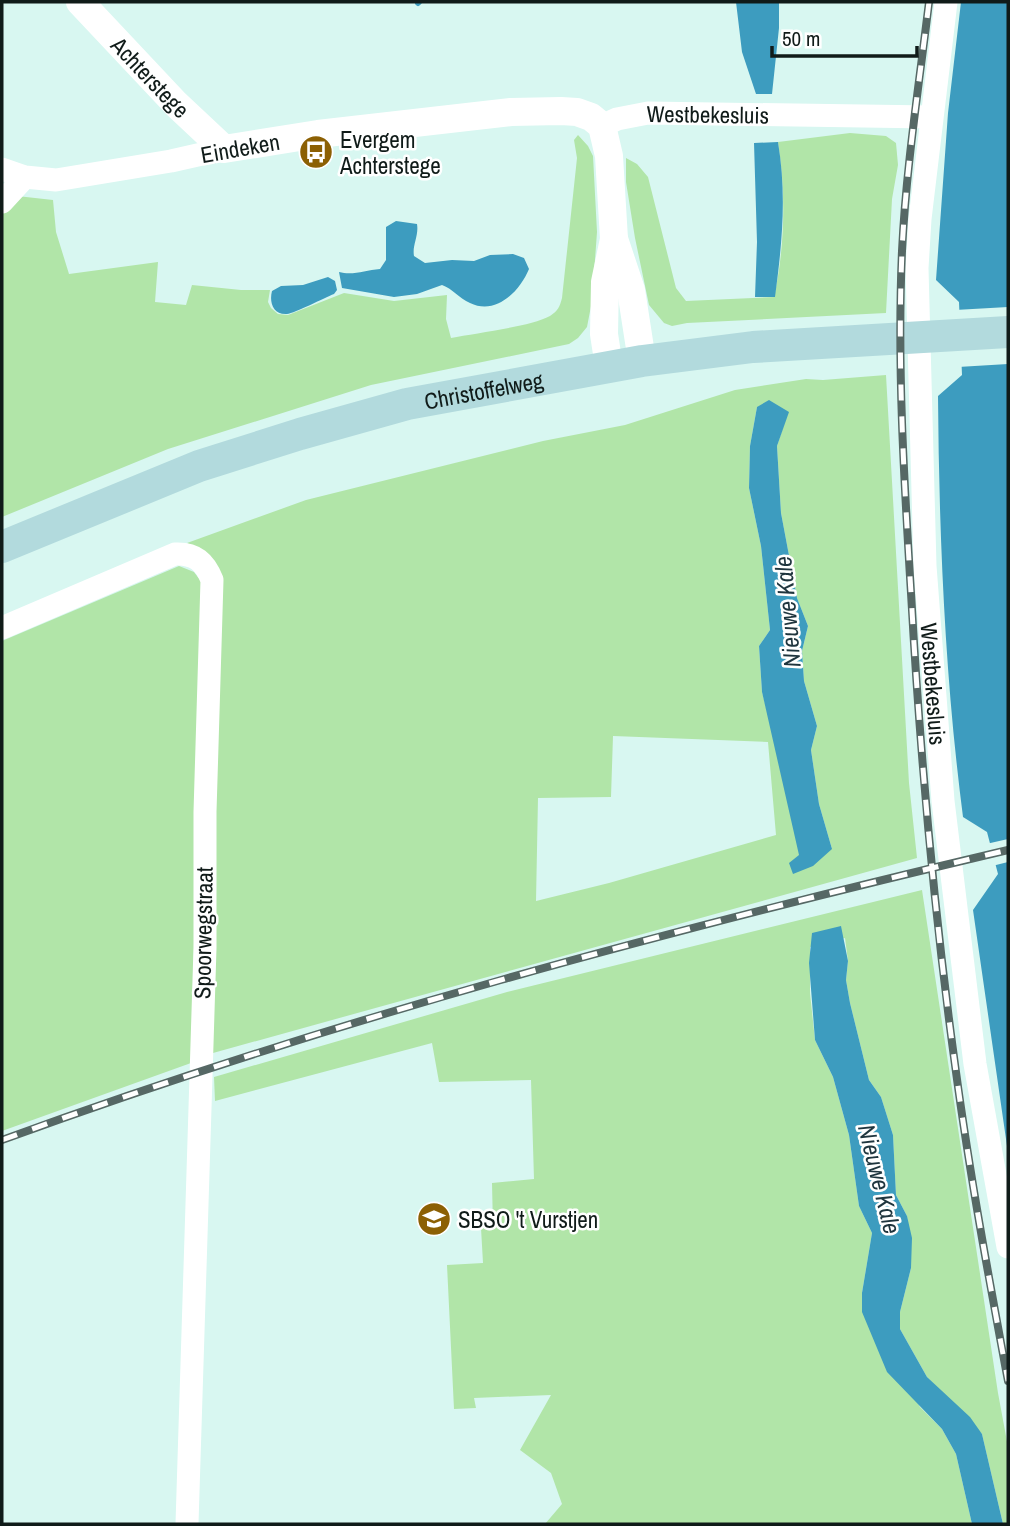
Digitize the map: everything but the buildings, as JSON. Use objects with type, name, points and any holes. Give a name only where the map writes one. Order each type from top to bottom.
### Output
[{"type":"main road","name":"Christoffelweg","points":[[2,547],[200,466],[407,404],[642,361],[753,347],[997,333]]},
{"type":"street","name":"Achterstege","points":[[80,2],[176,104],[224,149]]},
{"type":"street","name":"Westbekesluis","points":[[946,2],[931,117],[917,268],[926,580],[943,801],[972,1036],[1008,1247]]},
{"type":"street","name":"Eindeken","points":[[2,169],[25,177],[56,180],[317,134],[511,112],[577,112],[591,117],[602,126]]},
{"type":"street","name":"Westbekesluis","points":[[602,126],[617,119],[648,113],[931,117]]},
{"type":"street","points":[[602,126],[609,156],[614,239],[631,290],[642,361]]},
{"type":"street","points":[[2,202],[25,177]]},
{"type":"street","points":[[609,367],[604,334],[605,282],[614,239]]},
{"type":"street","name":"Spoorwegstraat","points":[[2,628],[175,554],[194,556],[203,563],[212,580],[205,812],[205,948],[187,1524]]},
{"type":"green space","points":[[850,133],[886,136],[896,143],[898,165],[892,199],[886,313],[672,326],[664,323],[649,305],[626,182],[626,158],[637,164],[648,177],[676,288],[686,301],[774,297],[783,220],[778,142]]},
{"type":"green space","points":[[578,135],[593,156],[597,232],[592,301],[587,327],[569,344],[371,385],[168,449],[2,517],[2,213],[17,196],[53,200],[56,232],[69,274],[158,262],[155,302],[186,305],[192,285],[270,290],[268,302],[271,308],[278,314],[288,315],[344,293],[394,301],[447,295],[446,319],[451,338],[541,320],[558,308],[562,298],[577,158],[574,140]]},
{"type":"green space","points":[[886,375],[909,783],[917,858],[213,1053],[206,553],[187,543],[306,500],[543,441],[625,425],[735,390],[806,379]],"holes":[[[757,407],[788,412],[777,446],[781,513],[797,598],[808,626],[802,651],[804,681],[817,726],[811,750],[819,804],[832,849],[772,730],[762,692],[759,646],[770,630],[761,546],[749,488],[750,446]],[[613,736],[768,742],[776,835],[536,901],[538,798],[611,797]]]},
{"type":"green space","points":[[179,566],[194,572],[203,584],[191,1063],[2,1131],[2,641]]},
{"type":"green space","points":[[922,890],[1008,1447],[1008,1524],[1003,1524],[982,1434],[927,1377],[900,1329],[900,1312],[911,1268],[907,1216],[896,1195],[893,1135],[881,1097],[869,1080],[850,1003],[846,980],[848,961],[845,938],[810,947],[810,993],[815,1040],[833,1077],[849,1135],[859,1206],[872,1233],[862,1293],[920,1407],[942,1429],[956,1454],[972,1524],[545,1524],[562,1504],[551,1473],[520,1450],[551,1395],[474,1398],[476,1408],[454,1409],[447,1265],[483,1263],[481,1228],[493,1227],[492,1183],[534,1179],[531,1080],[439,1082],[432,1043],[215,1101],[214,1077],[507,992]]},
{"type":"water","points":[[736,2],[779,2],[772,94],[756,94],[742,52]]},
{"type":"water","points":[[961,2],[1008,2],[1008,1153],[973,910],[998,874],[987,832],[963,817],[947,660],[942,554],[938,396],[962,375],[959,302],[936,280],[948,113]]},
{"type":"water","points":[[778,142],[782,220],[775,297],[755,297],[757,242],[754,143]]},
{"type":"water","points":[[396,221],[417,224],[414,256],[425,263],[474,261],[490,255],[513,254],[524,258],[529,269],[513,293],[498,304],[489,306],[470,303],[442,285],[417,294],[394,297],[342,288],[339,272],[380,269],[386,260],[386,227]]},
{"type":"water","points":[[328,277],[335,281],[337,290],[334,294],[287,314],[278,312],[273,307],[272,291],[281,286],[303,285]]},
{"type":"water","name":"Nieuwe Kale","points":[[769,400],[789,412],[777,446],[781,513],[797,598],[808,626],[802,651],[804,681],[817,726],[811,750],[819,804],[832,849],[813,866],[793,874],[789,863],[799,855],[762,692],[759,646],[770,630],[761,546],[749,488],[750,446],[757,407]]},
{"type":"water","name":"Nieuwe Kale","points":[[841,926],[848,961],[846,980],[850,1003],[869,1080],[881,1097],[893,1135],[896,1195],[907,1216],[912,1238],[911,1268],[900,1312],[900,1329],[927,1377],[970,1417],[982,1434],[1003,1524],[972,1524],[956,1454],[942,1429],[887,1372],[862,1312],[862,1293],[872,1233],[859,1206],[849,1135],[833,1077],[815,1040],[809,963],[812,933]]},
{"type":"pier","points":[[1008,307],[1008,364],[958,367],[955,310]]},
{"type":"pier","points":[[1008,839],[1008,862],[992,866],[986,844]]},
{"type":"railway","points":[[929,2],[902,251],[901,380],[906,508],[923,773],[941,953],[967,1150],[1008,1381]]},
{"type":"railway","points":[[2,1140],[250,1055],[501,980],[754,912],[1008,850]]},
{"type":"place","name":"Evergem Achterstege","points":[[316,152]]},
{"type":"place","name":"SBSO 't Vurstjen","points":[[434,1219]]}]
